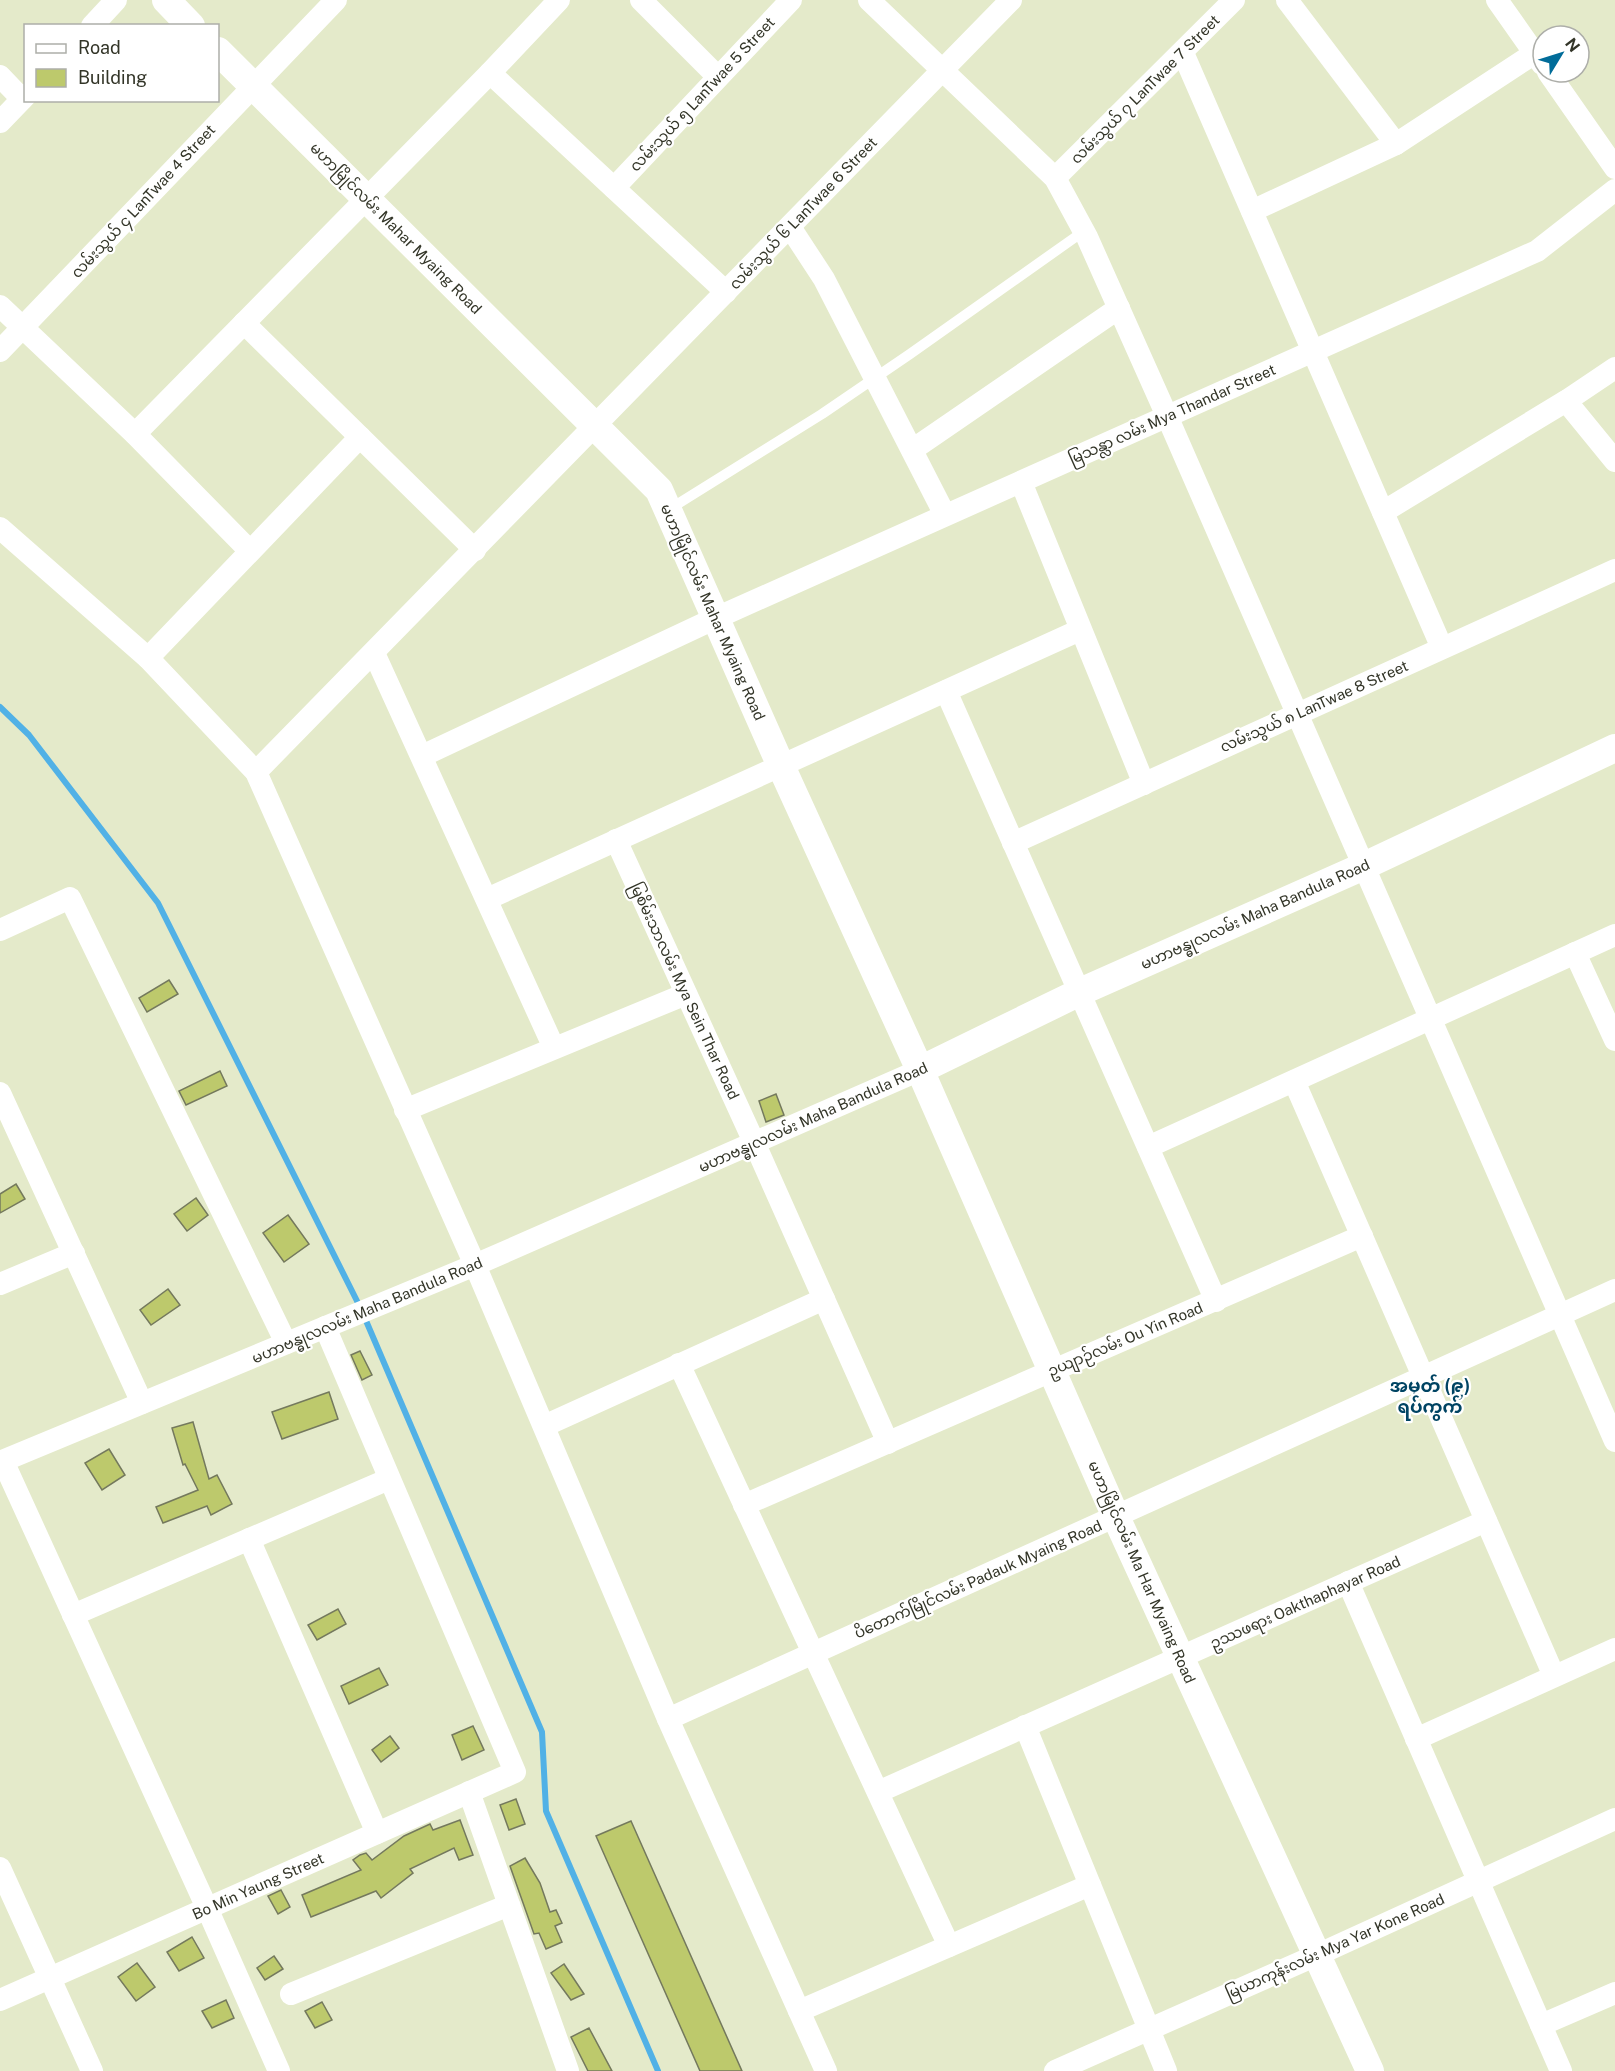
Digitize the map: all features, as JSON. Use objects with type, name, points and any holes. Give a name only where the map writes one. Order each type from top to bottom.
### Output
[{"type":"street","points":[[94,24],[116,0]]},
{"type":"street","points":[[166,0],[189,24]]},
{"type":"street","name":"လမ်းသွယ် ၄ LanTwae 4 Street","points":[[0,351],[336,0]]},
{"type":"street","points":[[135,434],[559,0]]},
{"type":"street","points":[[641,0],[718,77]]},
{"type":"street","name":"လမ်းသွယ် ၅ LanTwae 5 Street","points":[[614,188],[791,0]]},
{"type":"street","points":[[869,0],[1055,178],[1084,231],[1615,1441]]},
{"type":"street","name":"လမ်းသွယ် ၆ LanTwae 6 Street","points":[[256,772],[1011,0]]},
{"type":"street","name":"လမ်းသွယ် ၇ LanTwae 7 Street","points":[[1055,178],[1234,0]]},
{"type":"street","points":[[1287,0],[1396,144]]},
{"type":"street","points":[[1497,0],[1531,48]]},
{"type":"street","name":"မဟာမြိုင်လမ်း Mahar Myaing Road","points":[[219,52],[659,490],[781,766],[920,1070]]},
{"type":"street","points":[[1183,53],[1442,648]]},
{"type":"street","points":[[1252,210],[1396,144],[1531,64]]},
{"type":"street","points":[[490,73],[726,292]]},
{"type":"street","points":[[0,76],[24,97],[0,122]]},
{"type":"street","points":[[1556,84],[1615,168]]},
{"type":"street","name":"မြသန္လာ လမ်း Mya Thandar Street","points":[[422,756],[716,618],[1537,251],[1615,190]]},
{"type":"street","points":[[790,227],[824,279],[945,516]]},
{"type":"street","points":[[0,306],[135,434],[250,551]]},
{"type":"street","points":[[912,450],[1119,308]]},
{"type":"street","points":[[244,323],[475,550]]},
{"type":"street","points":[[1383,512],[1615,368]]},
{"type":"street","points":[[1566,400],[1615,461]]},
{"type":"street","points":[[148,658],[360,437]]},
{"type":"street","points":[[1021,482],[1144,784]]},
{"type":"street","points":[[0,528],[148,658],[256,772],[475,1265],[668,1719],[826,2071]]},
{"type":"street","name":"လမ်းသွယ် ၈ LanTwae 8 Street","points":[[1013,843],[1615,570]]},
{"type":"street","points":[[487,899],[1080,630]]},
{"type":"street","points":[[374,653],[554,1047]]},
{"type":"street","points":[[946,691],[1216,1301]]},
{"type":"street","name":"မဟာဗန္ဓုလလမ်း Maha Bandula Road","points":[[2,1461],[475,1265],[920,1070],[1080,992],[1364,866],[1615,748]]},
{"type":"street","name":"မြစိမ်းသာလမ်း Mya Sein Thar Road","points":[[616,840],[754,1142]]},
{"type":"street","points":[[0,930],[70,898],[286,1343]]},
{"type":"street","points":[[1148,1147],[1615,935]]},
{"type":"street","points":[[1575,953],[1615,1040]]},
{"type":"street","points":[[405,1110],[687,994]]},
{"type":"street","name":"မဟာမြိုင်လမ်း Ma Har Myaing Road","points":[[920,1070],[1116,1517],[1370,2071]]},
{"type":"street","points":[[1294,1081],[1554,1676]]},
{"type":"street","points":[[0,1093],[142,1403]]},
{"type":"street","points":[[754,1142],[888,1443]]},
{"type":"street","name":"ဥယျာဉ်လမ်း Ou Yin Road","points":[[744,1505],[1362,1236]]},
{"type":"street","points":[[0,1284],[74,1253]]},
{"type":"street","name":"ပိတောက်မြိုင်လမ်း Padauk Myaing Road","points":[[668,1719],[1615,1290]]},
{"type":"street","points":[[544,1426],[824,1299]]},
{"type":"street","points":[[74,1615],[389,1479],[325,1327]]},
{"type":"street","points":[[679,1364],[949,1946]]},
{"type":"street","points":[[2,1461],[74,1615],[279,2071]]},
{"type":"street","name":"Bo Min Yaung Street","points":[[0,2000],[515,1772],[389,1479]]},
{"type":"street","name":"ဥဿဖရား Oakthaphayar Road","points":[[878,1792],[1486,1521]]},
{"type":"street","points":[[249,1539],[377,1833]]},
{"type":"street","points":[[1348,1582],[1561,2071]]},
{"type":"street","points":[[1416,1739],[1615,1648]]},
{"type":"street","points":[[1025,1726],[1166,2071]]},
{"type":"street","points":[[470,1792],[568,2071]]},
{"type":"street","name":"မြယာကုန်းလမ်း Mya Yar Kone Road","points":[[1055,2071],[1615,1819]]},
{"type":"street","points":[[0,1868],[92,2071]]},
{"type":"street","points":[[799,2011],[1090,1886]]},
{"type":"street","points":[[291,1994],[509,1905]]},
{"type":"street","points":[[1541,2025],[1615,1993]]},
{"type":"lane","points":[[668,510],[822,414],[1084,231]]},
{"type":"building","points":[[169,980],[178,994],[147,1012],[139,998]]},
{"type":"building","points":[[220,1071],[227,1086],[186,1105],[179,1091]]},
{"type":"building","points":[[776,1094],[784,1115],[766,1122],[759,1101]]},
{"type":"building","points":[[16,1184],[25,1199],[0,1213],[0,1194]]},
{"type":"building","points":[[196,1198],[208,1215],[187,1231],[174,1214]]},
{"type":"building","points":[[288,1215],[309,1244],[284,1262],[263,1233]]},
{"type":"building","points":[[168,1289],[180,1305],[151,1325],[140,1310]]},
{"type":"building","points":[[360,1351],[372,1375],[362,1380],[351,1355]]},
{"type":"building","points":[[329,1392],[338,1419],[282,1439],[272,1412]]},
{"type":"building","points":[[193,1422],[209,1479],[217,1475],[232,1504],[211,1515],[207,1506],[163,1523],[156,1507],[198,1490],[185,1464],[183,1465],[172,1428]]},
{"type":"building","points":[[109,1449],[125,1475],[102,1490],[85,1463]]},
{"type":"building","points":[[338,1609],[346,1624],[317,1640],[308,1625]]},
{"type":"building","points":[[379,1668],[388,1685],[349,1704],[341,1686]]},
{"type":"building","points":[[473,1726],[484,1750],[462,1760],[452,1735]]},
{"type":"building","points":[[390,1736],[399,1748],[381,1762],[372,1750]]},
{"type":"building","points":[[516,1799],[525,1824],[509,1830],[500,1805]]},
{"type":"building","points":[[460,1820],[473,1855],[459,1860],[454,1848],[410,1869],[413,1873],[381,1898],[376,1891],[311,1917],[302,1895],[361,1870],[353,1860],[360,1855],[366,1853],[372,1860],[404,1836],[430,1824],[433,1830]]},
{"type":"building","points":[[631,1821],[742,2071],[700,2071],[596,1836]]},
{"type":"building","points":[[525,1858],[540,1883],[550,1912],[556,1910],[562,1923],[555,1926],[562,1942],[546,1949],[539,1933],[534,1934],[510,1866]]},
{"type":"building","points":[[281,1890],[290,1907],[278,1914],[268,1896]]},
{"type":"building","points":[[192,1937],[204,1958],[179,1971],[167,1952]]},
{"type":"building","points":[[274,1956],[283,1969],[265,1980],[257,1968]]},
{"type":"building","points":[[137,1963],[155,1987],[136,2001],[118,1977]]},
{"type":"building","points":[[564,1964],[584,1994],[571,2000],[551,1973]]},
{"type":"building","points":[[226,2000],[234,2018],[212,2028],[202,2011]]},
{"type":"building","points":[[322,2002],[332,2020],[315,2028],[305,2011]]},
{"type":"building","points":[[589,2028],[612,2071],[588,2071],[571,2037]]},
{"type":"waterway","points":[[0,707],[29,735],[158,903],[360,1307]]},
{"type":"waterway","points":[[364,1316],[542,1732],[546,1811],[658,2071]]},
{"type":"district","name":"အမှတ် (၉) ရပ်ကွက်","points":[[1430,1395]]}]
